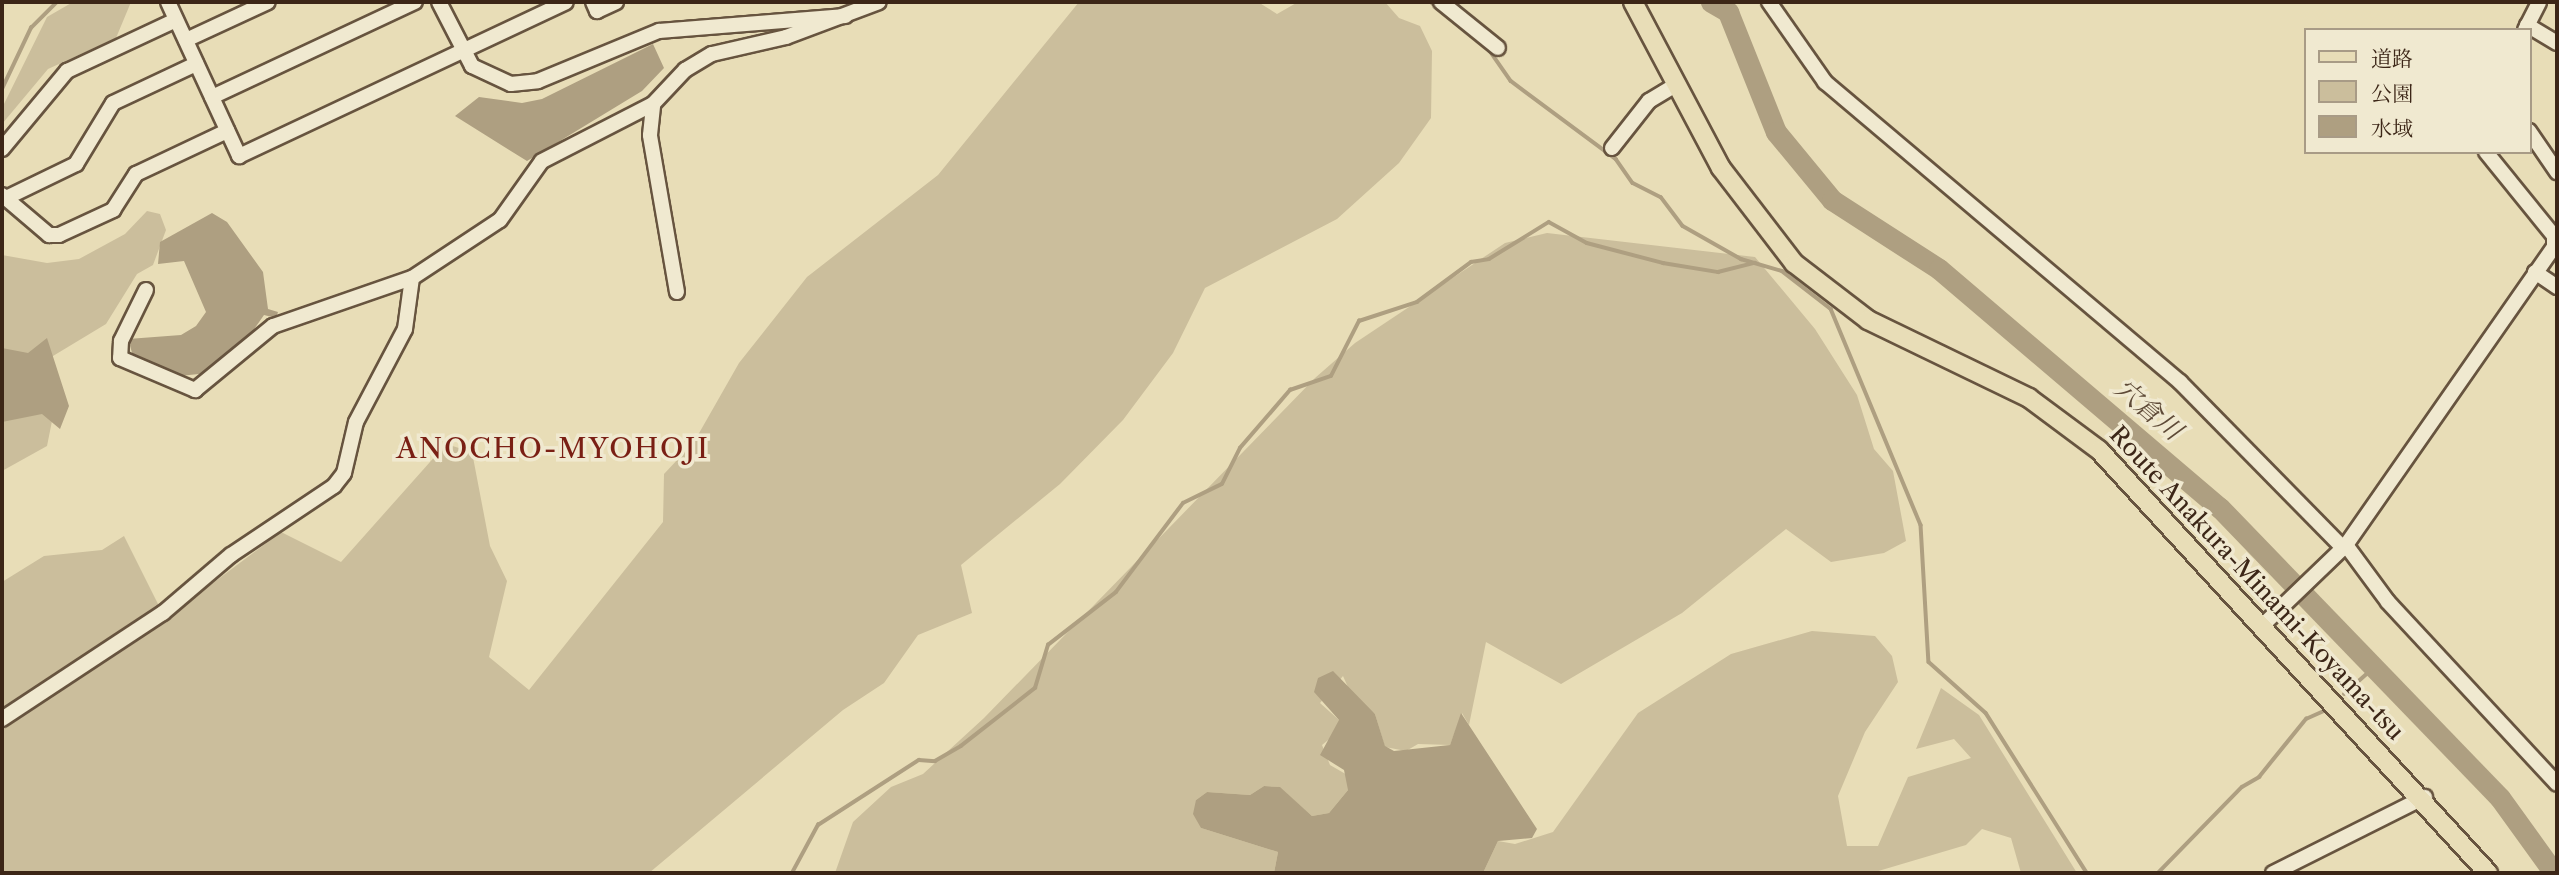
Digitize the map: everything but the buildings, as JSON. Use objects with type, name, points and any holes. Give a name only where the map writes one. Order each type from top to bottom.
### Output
[{"type":"main road","name":"Route Anakura-Minami-Koyama-tsu","points":[[1633,2],[1676,85],[1744,204],[1814,281],[1868,320],[2065,422],[2117,466],[2267,621],[2425,797],[2488,873]]},
{"type":"street","points":[[168,2],[239,156],[566,2]]},
{"type":"street","points":[[186,40],[268,2]]},
{"type":"street","points":[[212,97],[415,2]]},
{"type":"street","points":[[439,2],[462,51],[492,79],[528,84],[659,32],[845,16]]},
{"type":"street","points":[[593,2],[597,11],[616,2]]},
{"type":"street","points":[[146,290],[121,341],[120,358],[195,390],[273,326],[412,278],[500,220],[542,161],[653,104],[685,70],[712,54],[845,16],[878,2]]},
{"type":"street","points":[[1441,2],[1498,48]]},
{"type":"street","points":[[1769,2],[1825,82],[2180,382],[2343,548],[2388,602],[2557,784]]},
{"type":"street","points":[[2526,27],[2539,2]]},
{"type":"street","points":[[2,149],[66,71],[176,20]]},
{"type":"street","points":[[2531,30],[2557,43]]},
{"type":"street","points":[[196,64],[113,103],[76,164],[4,196],[49,235],[59,235],[113,210],[136,174],[227,131]]},
{"type":"street","points":[[1612,148],[1649,101],[1676,85]]},
{"type":"street","points":[[653,104],[650,135],[677,292]]},
{"type":"street","points":[[2531,134],[2557,172]]},
{"type":"street","points":[[2267,621],[2343,548],[2535,272],[2556,235],[2488,154]]},
{"type":"street","points":[[2535,272],[2557,287]]},
{"type":"street","points":[[2,719],[163,613],[230,555],[334,486],[344,473],[356,422],[405,329],[412,278]]},
{"type":"street","points":[[2273,873],[2425,797]]},
{"type":"green space","points":[[73,2],[131,2],[116,38],[48,69],[2,124],[2,108],[47,17]]},
{"type":"green space","points":[[1079,2],[1258,2],[1277,14],[1298,2],[1385,2],[1399,18],[1420,26],[1432,51],[1431,118],[1399,163],[1337,219],[1205,288],[1173,353],[1123,420],[1060,484],[961,565],[972,613],[918,635],[884,683],[843,710],[649,873],[2,873],[2,582],[44,556],[102,550],[124,536],[158,604],[185,604],[281,532],[341,562],[446,444],[472,452],[490,546],[507,581],[489,657],[529,690],[663,522],[664,474],[694,442],[739,363],[807,277],[938,175]]},
{"type":"green space","points":[[147,211],[160,214],[166,230],[153,265],[137,274],[106,324],[48,359],[2,353],[2,255],[47,263],[79,259],[125,234]]},
{"type":"green space","points":[[1547,233],[1755,257],[1815,329],[1857,395],[1874,449],[1893,471],[1906,541],[1884,553],[1831,562],[1786,529],[1682,613],[1561,684],[1486,642],[1469,725],[1462,713],[1450,745],[1418,744],[1406,751],[1385,747],[1375,714],[1351,694],[1343,676],[1320,703],[1339,720],[1338,732],[1322,745],[1330,765],[1349,776],[1348,790],[1329,813],[1312,816],[1279,787],[1264,786],[1250,795],[1207,792],[1196,800],[1201,828],[1278,852],[1274,873],[835,873],[853,822],[891,787],[923,774],[984,718],[1315,378],[1355,343],[1505,243]]},
{"type":"green space","points":[[2,410],[47,411],[52,421],[47,446],[2,471]]},
{"type":"green space","points":[[1812,631],[1875,636],[1892,656],[1898,682],[1865,732],[1838,796],[1847,846],[1878,846],[1908,777],[1971,758],[1954,739],[1916,749],[1941,688],[1979,715],[2077,873],[2021,873],[2011,838],[1982,829],[1966,845],[1875,872],[1483,873],[1498,841],[1515,844],[1553,832],[1638,713],[1731,654]]},
{"type":"water","points":[[653,44],[664,68],[642,91],[527,161],[455,116],[479,97],[522,103],[542,99]]},
{"type":"water","points":[[212,213],[227,222],[263,272],[268,309],[278,312],[276,318],[264,315],[243,345],[209,373],[179,376],[133,356],[128,339],[181,335],[196,326],[206,312],[184,261],[158,264],[160,242]]},
{"type":"water","points":[[47,338],[69,406],[60,429],[42,414],[2,422],[2,348],[28,353]]},
{"type":"water","points":[[1333,671],[1375,714],[1385,746],[1394,751],[1450,745],[1461,713],[1537,829],[1532,838],[1498,841],[1483,873],[1274,873],[1278,852],[1201,828],[1193,814],[1196,800],[1207,792],[1250,795],[1264,786],[1280,787],[1312,816],[1329,813],[1348,790],[1344,770],[1320,755],[1339,720],[1314,692],[1318,678]]},
{"type":"waterway","points":[[2,89],[31,28],[57,2]]},
{"type":"waterway","points":[[1431,2],[1463,28]]},
{"type":"waterway","name":"穴倉川","points":[[1711,2],[1728,12],[1776,132],[1832,200],[1939,269],[2220,508],[2500,798],[2554,873]]},
{"type":"waterway","points":[[1488,48],[1511,81],[1616,159],[1633,183],[1661,197],[1683,226],[1741,259],[1782,271],[1831,309],[1921,525],[1929,662],[1986,713],[2087,873]]},
{"type":"waterway","points":[[792,873],[818,825],[919,760],[935,761],[961,746],[1035,688],[1048,645],[1116,592],[1183,503],[1222,484],[1240,448],[1290,390],[1331,376],[1359,321],[1417,302],[1471,262],[1489,259],[1549,222],[1587,243],[1663,263],[1718,272],[1755,263]]},
{"type":"waterway","points":[[2344,694],[2378,664]]},
{"type":"waterway","points":[[2158,873],[2242,787],[2259,777],[2306,719],[2328,709]]},
{"type":"district","name":"ANOCHO-MYOHOJI","points":[[553,448]]}]
